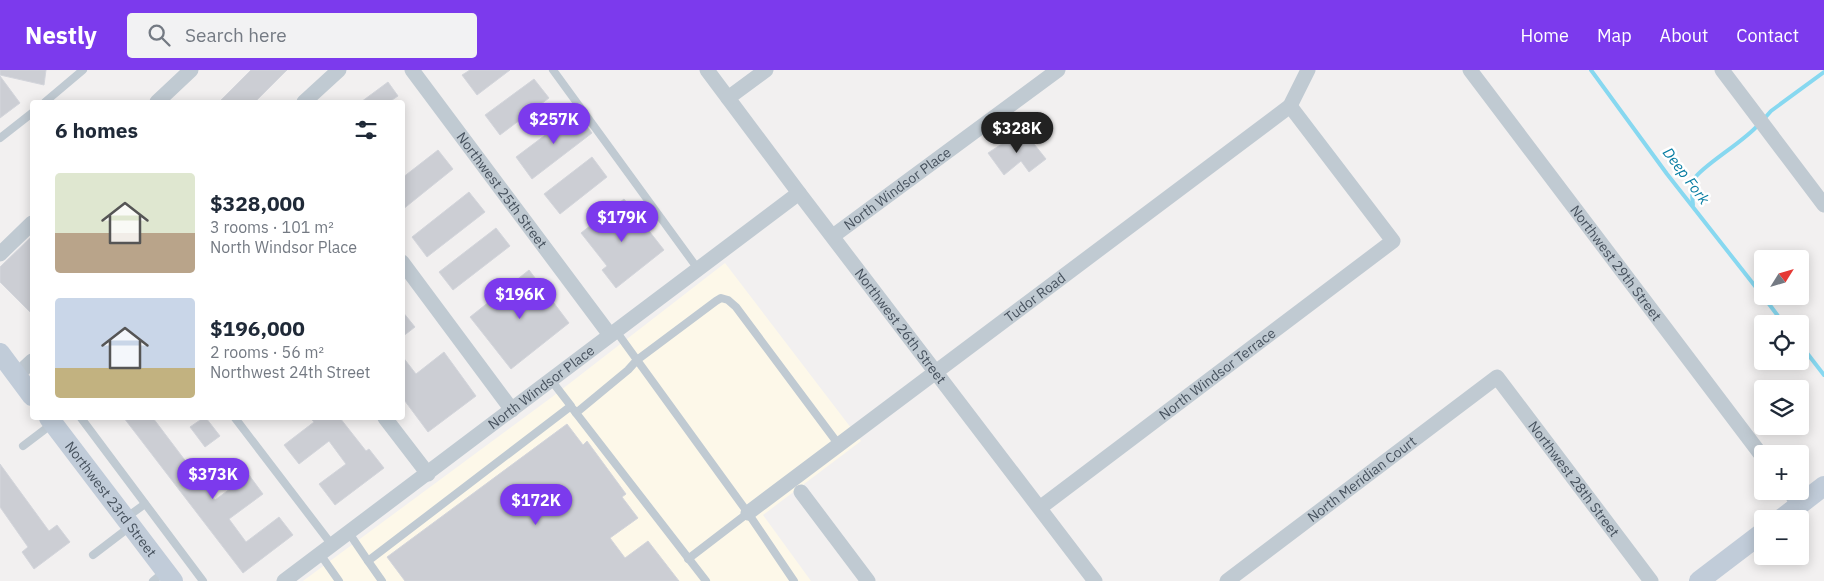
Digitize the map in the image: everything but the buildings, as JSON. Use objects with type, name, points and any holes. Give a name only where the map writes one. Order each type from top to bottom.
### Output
[{"type":"main road","points":[[7,366],[30,394]]},
{"type":"main road","name":"Northwest 23rd Street","points":[[51,420],[128,522],[163,578]]},
{"type":"main road","points":[[1809,492],[1824,486]]},
{"type":"main road","points":[[1699,581],[1754,539]]},
{"type":"street","points":[[159,100],[191,70]]},
{"type":"street","points":[[306,100],[339,70]]},
{"type":"street","name":"Northwest 25th Street","points":[[412,70],[613,333]]},
{"type":"street","name":"Northwest 26th Street","points":[[707,70],[798,194],[833,236],[1096,581]]},
{"type":"street","points":[[728,98],[766,70]]},
{"type":"street","name":"North Windsor Place","points":[[833,236],[1058,70]]},
{"type":"street","name":"Tudor Road","points":[[748,513],[1290,106],[1308,70]]},
{"type":"street","name":"Northwest 29th Street","points":[[1470,70],[1754,445]]},
{"type":"street","points":[[1722,70],[1822,199]]},
{"type":"street","name":"North Windsor Terrace","points":[[1040,507],[1394,241],[1290,106]]},
{"type":"street","name":"North Windsor Place","points":[[284,581],[798,194]]},
{"type":"street","points":[[0,254],[30,224]]},
{"type":"street","points":[[405,266],[512,410]]},
{"type":"street","points":[[7,366],[30,361]]},
{"type":"street","name":"North Meridian Court","points":[[1227,581],[1497,376]]},
{"type":"street","name":"Northwest 28th Street","points":[[1497,376],[1651,581]]},
{"type":"street","points":[[387,420],[428,474]]},
{"type":"street","points":[[801,492],[868,581]]},
{"type":"lane","points":[[47,100],[83,70]]},
{"type":"lane","points":[[553,70],[698,269]]},
{"type":"lane","points":[[0,138],[30,115]]},
{"type":"lane","points":[[368,561],[628,370],[637,360],[721,298],[728,300],[736,307],[844,441]]},
{"type":"lane","points":[[613,333],[637,360],[748,513],[794,581]]},
{"type":"lane","points":[[551,380],[706,581]]},
{"type":"lane","points":[[23,446],[51,420]]},
{"type":"lane","points":[[82,420],[203,581]]},
{"type":"lane","points":[[236,420],[326,550],[339,581]]},
{"type":"lane","points":[[93,555],[145,504]]},
{"type":"lane","points":[[688,559],[748,513]]},
{"type":"lane","points":[[349,533],[382,581]]},
{"type":"shaded area","points":[[725,263],[861,441],[763,515],[811,581],[303,581],[552,397]]},
{"type":"waterway","name":"Deep Fork","points":[[1591,70],[1667,174],[1754,285]]},
{"type":"waterway","points":[[1763,120],[1771,111],[1824,72]]},
{"type":"waterway","points":[[1693,205],[1692,188],[1695,178],[1699,173],[1758,125]]},
{"type":"waterway","name":"Deep Fork","points":[[1770,305],[1777,315]]},
{"type":"waterway","name":"Deep Fork","points":[[1809,356],[1824,375]]}]
